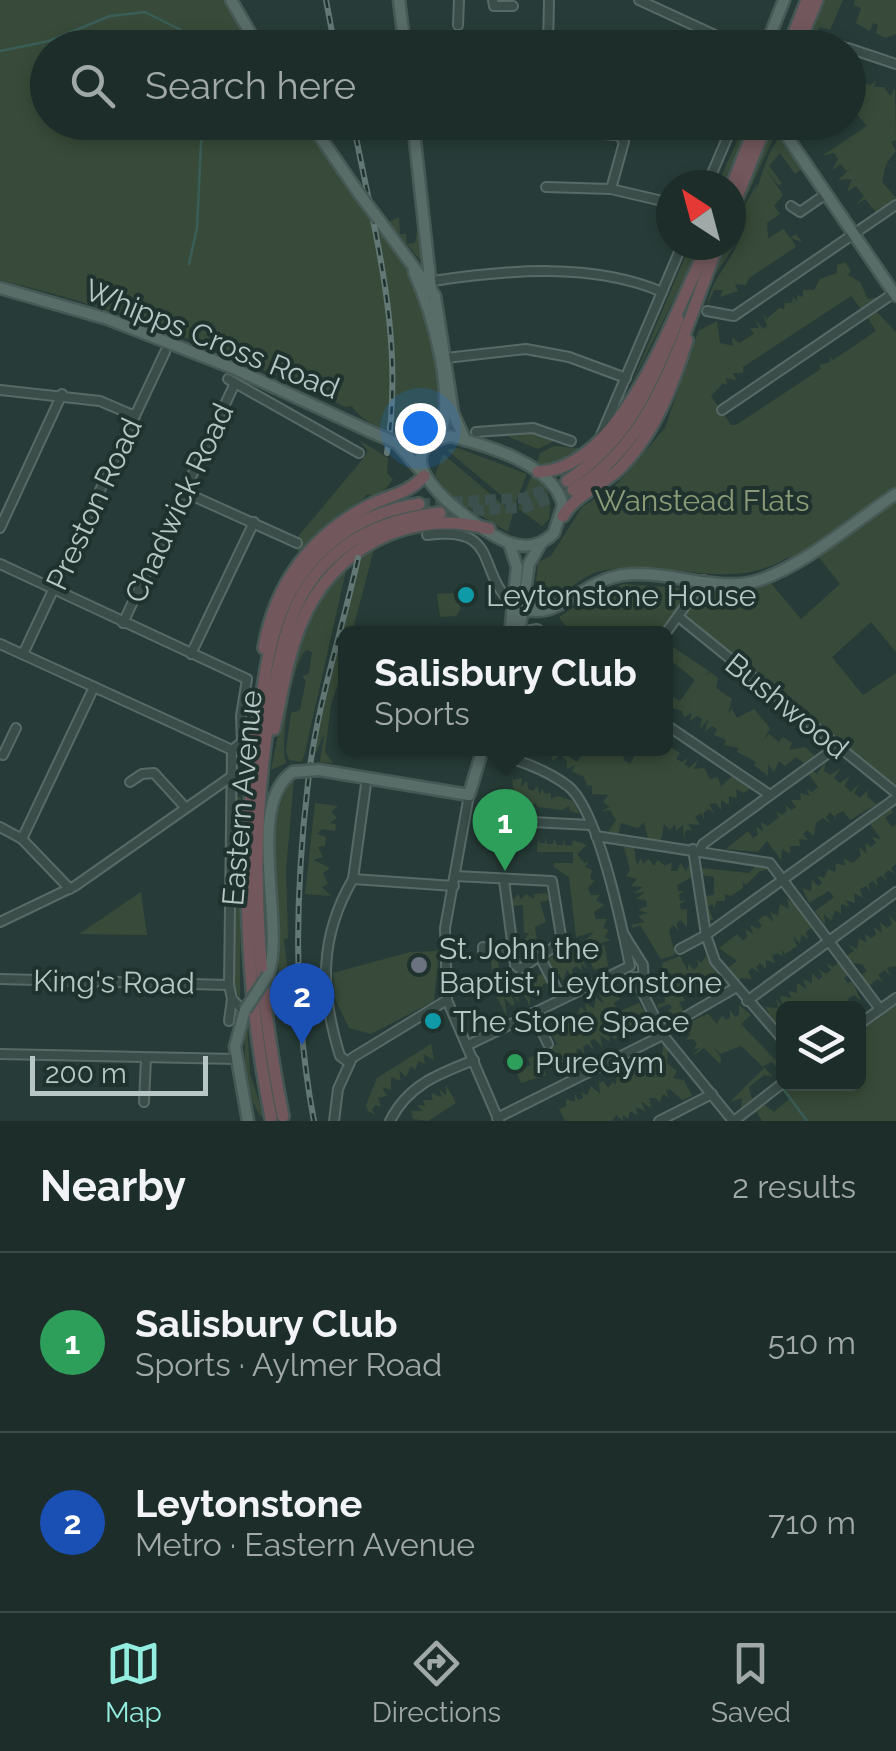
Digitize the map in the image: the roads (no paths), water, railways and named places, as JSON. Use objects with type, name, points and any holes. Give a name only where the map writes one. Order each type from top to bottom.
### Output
[{"type":"highway","points":[[795,30],[807,0]]},
{"type":"highway","points":[[804,30],[817,0]]},
{"type":"highway","points":[[738,170],[750,140]]},
{"type":"highway","points":[[746,178],[763,140]]},
{"type":"highway","points":[[538,472],[568,467],[599,444],[633,398],[701,260]]},
{"type":"highway","points":[[702,260],[635,416],[603,455],[570,485],[604,470],[634,439],[656,397],[712,260]]},
{"type":"highway","points":[[562,516],[573,501],[624,464],[651,429],[683,353],[699,292]]},
{"type":"highway","points":[[252,831],[246,792],[262,655],[278,594],[326,534],[364,508],[408,492],[423,474]]},
{"type":"highway","name":"Eastern Avenue","points":[[277,1117],[248,971],[252,831],[271,646],[292,588],[313,560],[342,534],[383,512],[419,504]]},
{"type":"highway","name":"Eastern Avenue","points":[[252,831],[286,633],[301,596],[330,558],[355,539],[396,520],[440,513]]},
{"type":"highway","points":[[252,831],[288,668],[302,621],[321,586],[350,555],[396,531],[450,522],[489,529]]},
{"type":"main road","points":[[232,0],[249,30]]},
{"type":"main road","points":[[399,0],[403,30]]},
{"type":"main road","points":[[772,30],[784,0]]},
{"type":"main road","points":[[322,140],[430,283],[453,413],[465,440]]},
{"type":"main road","points":[[416,140],[428,254],[429,309],[445,416],[423,474]]},
{"type":"main road","points":[[790,140],[895,294]]},
{"type":"main road","points":[[401,249],[429,309]]},
{"type":"main road","name":"Whipps Cross Road","points":[[0,288],[108,319],[232,368],[399,445],[438,495],[510,543]]},
{"type":"main road","points":[[399,445],[465,440],[538,472],[560,492],[562,516],[554,533],[542,543],[529,564],[512,626]]},
{"type":"main road","points":[[516,602],[555,606],[585,587],[612,577],[748,582],[778,572],[896,494]]},
{"type":"main road","points":[[518,626],[517,568],[510,543],[542,543]]},
{"type":"main road","points":[[248,1121],[236,1059],[236,1038],[244,1010],[268,975],[274,949],[269,868],[273,806],[280,784],[293,772],[318,770],[469,795],[481,756]]},
{"type":"street","points":[[458,0],[458,25]]},
{"type":"street","points":[[494,0],[494,6],[513,6]]},
{"type":"street","points":[[548,30],[549,0]]},
{"type":"street","points":[[638,0],[704,30]]},
{"type":"street","points":[[866,54],[896,64]]},
{"type":"street","points":[[611,190],[622,140]]},
{"type":"street","points":[[713,170],[726,140]]},
{"type":"street","points":[[546,187],[611,190],[656,200]]},
{"type":"street","points":[[791,206],[800,212],[826,194]]},
{"type":"street","points":[[708,311],[734,316],[896,205]]},
{"type":"street","points":[[599,444],[622,379],[676,260]]},
{"type":"street","points":[[430,283],[600,274],[630,278],[662,292]]},
{"type":"street","points":[[722,410],[895,294]]},
{"type":"street","points":[[446,358],[514,349],[547,352],[622,379]]},
{"type":"street","name":"Preston Road","points":[[22,654],[165,352]]},
{"type":"street","name":"Whipps Cross Road","points":[[232,381],[359,453]]},
{"type":"street","name":"Chadwick Road","points":[[123,623],[232,381]]},
{"type":"street","points":[[0,390],[100,400],[135,416]]},
{"type":"street","points":[[0,528],[62,394]]},
{"type":"street","points":[[489,449],[498,428]]},
{"type":"street","points":[[476,432],[532,428],[566,441]]},
{"type":"street","points":[[184,492],[298,542]]},
{"type":"street","points":[[191,654],[254,522]]},
{"type":"street","points":[[428,535],[452,532],[470,538],[516,602]]},
{"type":"street","points":[[0,564],[247,679],[241,716],[242,742],[232,750]]},
{"type":"street","points":[[683,578],[686,602]]},
{"type":"street","points":[[672,626],[704,580]]},
{"type":"street","name":"Bushwood","points":[[680,618],[896,796]]},
{"type":"street","points":[[0,655],[2,644],[232,750]]},
{"type":"street","points":[[22,839],[94,687]]},
{"type":"street","points":[[3,755],[4,740],[16,728]]},
{"type":"street","points":[[673,729],[770,795]]},
{"type":"street","points":[[696,850],[838,746]]},
{"type":"street","points":[[229,1021],[232,750]]},
{"type":"street","points":[[468,1045],[625,971],[630,964],[590,825],[566,785],[508,756]]},
{"type":"street","points":[[130,782],[142,774],[154,774],[185,808]]},
{"type":"street","points":[[0,922],[70,889],[232,776]]},
{"type":"street","points":[[348,1062],[340,1056],[334,1032],[327,952],[330,924],[354,879],[367,777]]},
{"type":"street","points":[[469,795],[444,946],[447,1000],[498,1120],[663,1032],[735,988]]},
{"type":"street","points":[[680,949],[706,935],[896,796]]},
{"type":"street","points":[[491,820],[590,825]]},
{"type":"street","points":[[0,826],[22,839],[70,889]]},
{"type":"street","points":[[596,836],[770,862],[880,1009]]},
{"type":"street","points":[[696,850],[706,935],[715,960],[776,1033]]},
{"type":"street","points":[[354,879],[435,884],[455,881],[504,880],[548,880],[554,884],[563,939],[517,968],[504,880]]},
{"type":"street","points":[[747,1002],[896,892]]},
{"type":"street","points":[[623,932],[644,965],[644,991]]},
{"type":"street","points":[[483,947],[484,952],[512,947]]},
{"type":"street","points":[[540,957],[562,999]]},
{"type":"street","points":[[635,977],[663,1032],[734,1121],[776,1088]]},
{"type":"street","name":"King's Road","points":[[0,979],[229,984]]},
{"type":"street","points":[[866,1019],[896,998]]},
{"type":"street","points":[[232,999],[244,1010]]},
{"type":"street","points":[[334,1121],[348,1062],[374,1041],[447,1000]]},
{"type":"street","points":[[533,1013],[548,1043]]},
{"type":"street","points":[[0,1054],[236,1059]]},
{"type":"street","points":[[144,1102],[146,1058]]},
{"type":"street","points":[[390,1121],[405,1097],[424,1081],[474,1060]]},
{"type":"street","points":[[659,1121],[712,1094]]},
{"type":"waterway","points":[[76,30],[110,16],[145,12],[181,30]]},
{"type":"waterway","points":[[0,51],[30,45]]},
{"type":"waterway","points":[[189,264],[197,228],[201,140]]},
{"type":"waterway","points":[[785,1091],[807,1121]]},
{"type":"tunnel","points":[[419,504],[524,498],[567,481]]},
{"type":"tunnel","points":[[440,513],[526,507],[573,490]]},
{"type":"railway","points":[[326,0],[332,30]]},
{"type":"railway","points":[[357,140],[390,327],[392,410],[387,453]]},
{"type":"railway","points":[[341,626],[358,558]]},
{"type":"railway","points":[[314,1121],[302,1038],[299,910],[312,755],[338,640]]},
{"type":"place","name":"Leytonstone House","points":[[466,595]]},
{"type":"place","name":"Salisbury Club","points":[[505,871]]},
{"type":"place","name":"St. John the Baptist, Leytonstone","points":[[419,965]]},
{"type":"place","name":"The Stone Space","points":[[433,1021]]},
{"type":"place","name":"Leytonstone","points":[[302,1045]]},
{"type":"place","name":"PureGym","points":[[515,1062]]},
{"type":"park label","name":"Wanstead Flats","points":[[702,500]]}]
